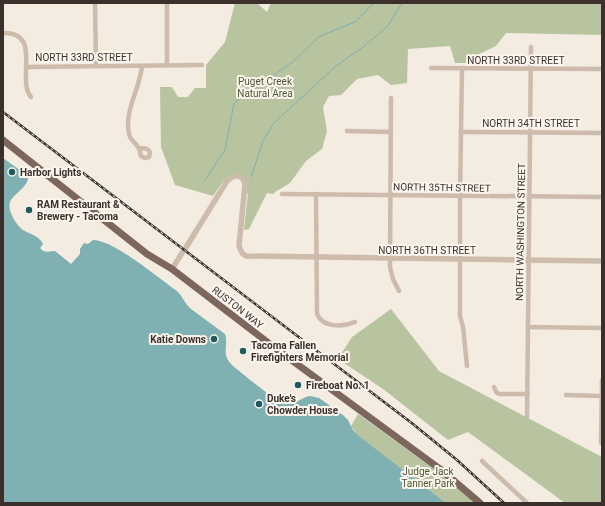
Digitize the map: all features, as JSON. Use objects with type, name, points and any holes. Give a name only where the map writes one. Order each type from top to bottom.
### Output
[{"type":"main road","name":"RUSTON WAY","points":[[3,140],[147,254],[172,269],[270,344],[440,469],[480,503]]},
{"type":"street","points":[[96,3],[96,66]]},
{"type":"street","points":[[167,3],[167,65]]},
{"type":"street","points":[[3,33],[18,35],[24,45],[28,93],[31,97]]},
{"type":"street","name":"NORTH WASHINGTON STREET","points":[[527,417],[531,47]]},
{"type":"street","name":"NORTH 33RD STREET","points":[[26,67],[202,65]]},
{"type":"street","name":"NORTH 33RD STREET","points":[[140,148],[130,137],[129,123],[131,106],[141,77],[142,66]]},
{"type":"street","name":"NORTH 33RD STREET","points":[[431,68],[602,69]]},
{"type":"street","points":[[462,68],[460,317],[463,327],[467,366]]},
{"type":"street","points":[[391,98],[390,259],[392,275],[399,291]]},
{"type":"street","points":[[348,131],[391,132]]},
{"type":"street","name":"NORTH 34TH STREET","points":[[461,132],[602,133]]},
{"type":"street","name":"NORTH 36TH STREET","points":[[172,269],[227,181],[233,176],[242,178],[245,188],[239,246],[243,255],[252,257],[602,261]]},
{"type":"street","name":"NORTH 35TH STREET","points":[[282,194],[602,197]]},
{"type":"street","points":[[316,194],[315,258],[318,316],[324,322],[334,325],[344,326],[355,322]]},
{"type":"street","points":[[528,327],[602,328]]},
{"type":"street","points":[[601,443],[602,380]]},
{"type":"street","points":[[494,387],[496,392],[499,394],[528,394]]},
{"type":"street","points":[[566,395],[602,396]]},
{"type":"street","points":[[482,461],[527,503]]},
{"type":"green space","name":"Puget Creek Natural Area","points":[[235,3],[257,3],[267,12],[271,3],[602,3],[602,35],[506,33],[496,46],[479,54],[470,63],[455,63],[450,46],[408,49],[407,83],[391,85],[378,75],[357,79],[341,95],[329,96],[323,107],[327,131],[322,149],[306,161],[290,183],[274,194],[267,193],[249,229],[244,230],[248,193],[243,177],[224,180],[213,196],[175,185],[161,147],[160,87],[172,87],[178,97],[188,97],[195,88],[206,88],[206,65],[225,42]]},
{"type":"green space","points":[[391,309],[439,371],[602,457],[602,503],[565,503],[468,432],[448,440],[383,389],[338,359],[352,337]]},
{"type":"green space","name":"Judge Jack Tanner Park","points":[[358,414],[441,474],[475,503],[446,503],[359,437],[351,426]]},
{"type":"water","points":[[3,158],[28,176],[28,180],[24,187],[12,199],[9,206],[13,218],[19,226],[41,241],[43,244],[40,248],[43,251],[55,251],[71,264],[80,254],[80,249],[84,243],[88,244],[93,240],[112,246],[124,253],[177,291],[191,309],[225,334],[226,354],[229,362],[253,382],[270,395],[285,403],[290,404],[310,396],[319,398],[343,415],[348,420],[353,430],[360,437],[446,503],[3,503]]},
{"type":"waterway","points":[[205,180],[225,150],[234,103],[295,60],[320,36],[355,22],[374,3]]},
{"type":"waterway","points":[[251,177],[263,141],[274,123],[336,66],[363,47],[387,27],[402,3]]},
{"type":"railway","points":[[3,112],[413,424],[457,460],[504,503]]},
{"type":"place","name":"Harbor Lights","points":[[12,172]]},
{"type":"place","name":"RAM Restaurant & Brewery - Tacoma","points":[[29,210]]},
{"type":"place","name":"Katie Downs","points":[[214,339]]},
{"type":"place","name":"Tacoma Fallen Firefighters Memorial","points":[[243,351]]},
{"type":"place","name":"Fireboat No. 1","points":[[298,385]]},
{"type":"place","name":"Duke's Chowder House","points":[[259,404]]}]
